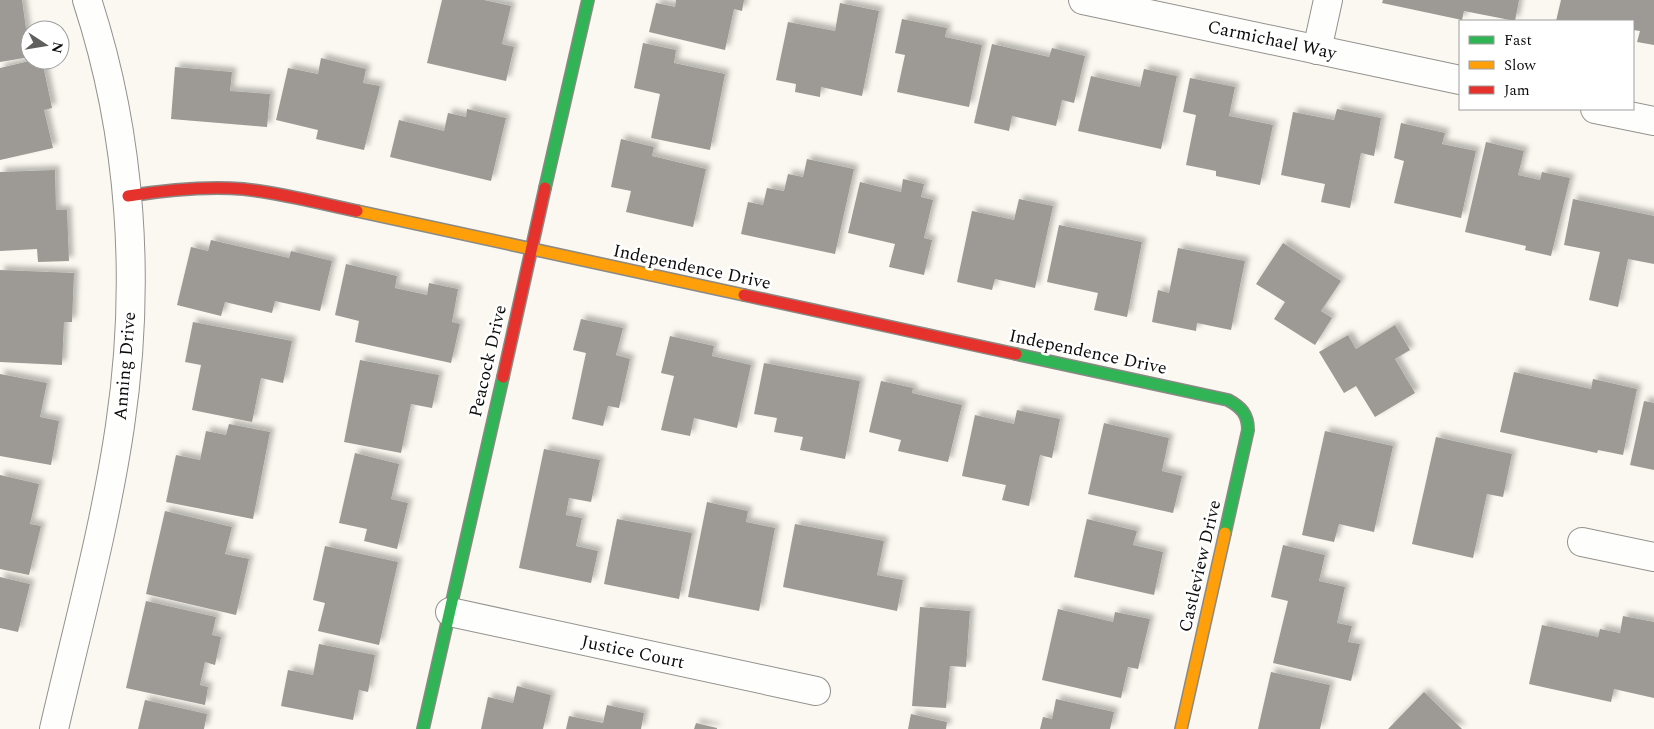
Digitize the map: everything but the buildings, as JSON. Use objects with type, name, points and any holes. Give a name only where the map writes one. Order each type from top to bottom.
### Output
[{"type":"street","name":"Anning Drive","points":[[54,729],[110,484],[120,425],[130,326],[128,196],[111,89],[87,0]]},
{"type":"street","name":"Peacock Drive","points":[[423,729],[588,0]]},
{"type":"street","name":"Carmichael Way","points":[[1083,0],[1459,80]]},
{"type":"street","points":[[1317,50],[1328,0]]},
{"type":"street","points":[[1600,110],[1654,121]]},
{"type":"street","name":"Independence Drive","points":[[128,196],[192,187],[237,187],[259,190],[1228,400],[1245,410]]},
{"type":"street","name":"Castleview Drive","points":[[1181,729],[1248,430],[1245,410]]},
{"type":"street","points":[[1582,542],[1654,557]]},
{"type":"street","name":"Justice Court","points":[[450,612],[816,691]]},
{"type":"traffic: fast","points":[[545,188],[588,0]]},
{"type":"traffic: fast","points":[[1016,354],[1228,400],[1237,405],[1245,415],[1248,430],[1225,533]]},
{"type":"traffic: fast","points":[[423,729],[503,377]]},
{"type":"traffic: slow","points":[[357,211],[744,295]]},
{"type":"traffic: slow","points":[[1181,729],[1225,533]]},
{"type":"traffic: jam","points":[[503,377],[545,188]]},
{"type":"traffic: jam","points":[[128,196],[186,189],[243,189],[357,211]]},
{"type":"traffic: jam","points":[[744,295],[1016,354]]}]
